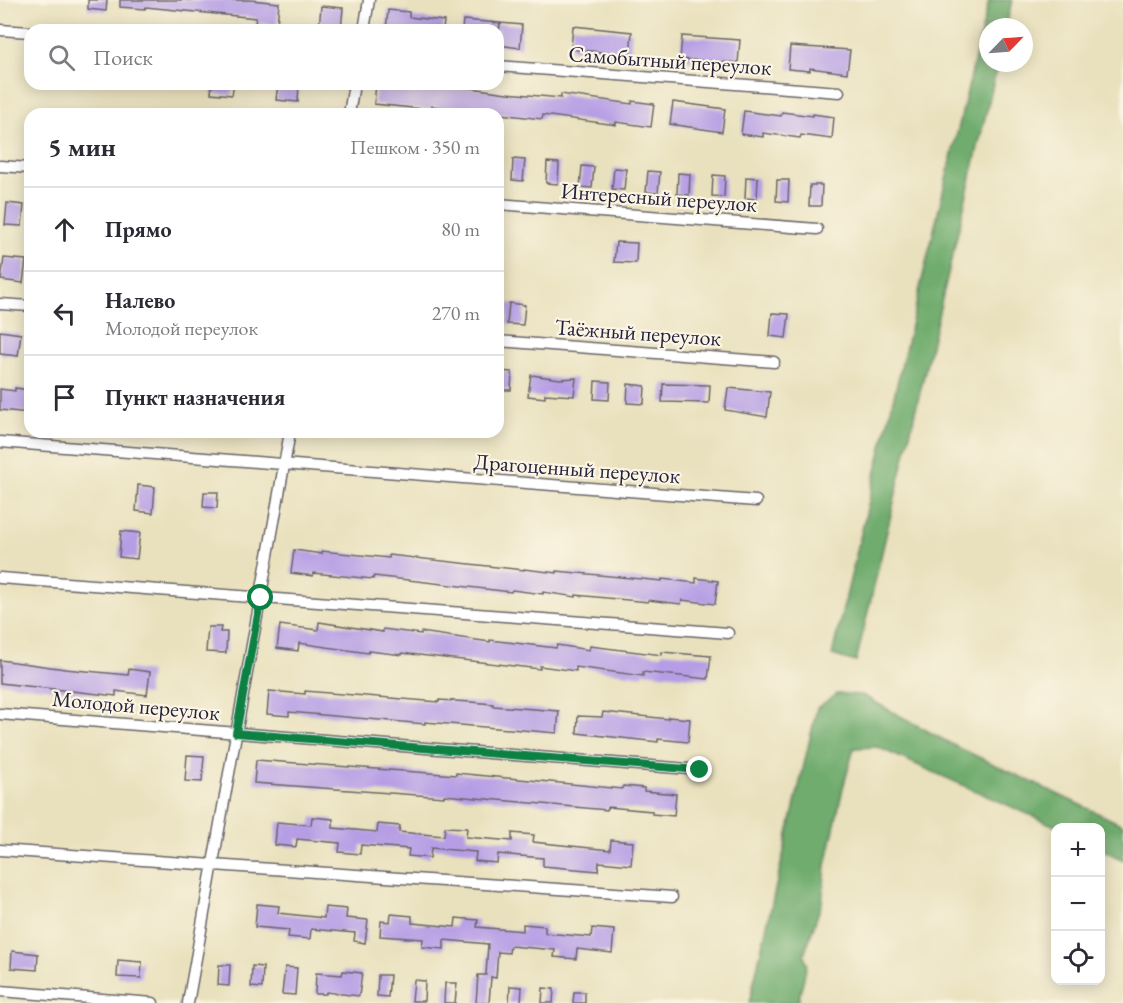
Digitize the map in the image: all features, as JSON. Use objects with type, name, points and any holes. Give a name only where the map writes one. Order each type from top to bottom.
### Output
[{"type":"street","points":[[365,24],[369,0]]},
{"type":"street","points":[[0,30],[24,32]]},
{"type":"street","name":"Самобытный переулок","points":[[504,66],[839,92]]},
{"type":"street","points":[[350,108],[353,90]]},
{"type":"street","points":[[0,166],[24,168]]},
{"type":"street","name":"Интересный переулок","points":[[504,204],[817,229]]},
{"type":"street","points":[[0,304],[24,306]]},
{"type":"street","name":"Таёжный переулок","points":[[504,341],[774,362]]},
{"type":"street","points":[[188,1003],[289,438]]},
{"type":"street","name":"Драгоценный переулок","points":[[0,442],[756,501]]},
{"type":"street","points":[[0,578],[728,633]]},
{"type":"street","name":"Молодой переулок","points":[[0,714],[700,770]]},
{"type":"street","points":[[0,850],[672,897]]},
{"type":"street","points":[[0,991],[153,1003]]},
{"type":"green space","points":[[989,0],[1012,0],[1008,18],[985,18]]},
{"type":"green space","points":[[979,42],[979,72],[996,72],[856,662],[832,655]]},
{"type":"green space","points":[[837,694],[862,695],[953,745],[1123,825],[1123,860],[1105,851],[1105,823],[1051,824],[877,747],[854,748],[826,865],[822,902],[804,955],[807,964],[798,1003],[749,1003],[817,708]]},
{"type":"building","points":[[88,0],[107,0],[106,11],[88,9]]},
{"type":"building","points":[[120,0],[251,0],[279,3],[277,24],[255,23],[256,18],[146,7],[145,9],[120,7]]},
{"type":"building","points":[[321,6],[343,8],[342,24],[319,24]]},
{"type":"building","points":[[388,10],[409,12],[409,17],[444,21],[444,24],[387,24]]},
{"type":"building","points":[[463,20],[500,23],[500,24],[463,24]]},
{"type":"building","points":[[500,23],[522,25],[520,48],[504,46],[504,24]]},
{"type":"building","points":[[573,26],[632,32],[630,55],[571,49]]},
{"type":"building","points":[[682,36],[740,40],[738,63],[680,59]]},
{"type":"building","points":[[790,46],[850,50],[847,73],[810,68],[810,71],[788,69]]},
{"type":"building","points":[[211,90],[233,90],[232,95],[211,93]]},
{"type":"building","points":[[277,90],[299,90],[298,102],[276,100]]},
{"type":"building","points":[[375,90],[485,90],[561,98],[561,94],[632,104],[632,101],[654,104],[651,127],[616,122],[616,125],[543,115],[542,119],[504,115],[504,108],[432,106],[432,108],[413,108],[374,104]]},
{"type":"building","points":[[673,102],[725,109],[722,132],[670,124]]},
{"type":"building","points":[[744,111],[781,116],[782,112],[834,117],[832,139],[801,135],[800,138],[763,133],[763,137],[741,134]]},
{"type":"building","points":[[513,159],[525,160],[523,181],[512,180]]},
{"type":"building","points":[[547,162],[559,163],[558,184],[546,183]]},
{"type":"building","points":[[582,166],[594,167],[592,188],[580,187]]},
{"type":"building","points":[[614,168],[626,169],[624,190],[612,189]]},
{"type":"building","points":[[648,171],[660,172],[658,193],[646,192]]},
{"type":"building","points":[[678,173],[690,174],[689,195],[677,194]]},
{"type":"building","points":[[713,175],[725,176],[724,197],[712,196]]},
{"type":"building","points":[[746,177],[758,178],[757,199],[745,198]]},
{"type":"building","points":[[777,180],[789,180],[788,202],[776,201]]},
{"type":"building","points":[[810,185],[822,185],[821,206],[809,206]]},
{"type":"building","points":[[7,203],[24,205],[22,226],[5,225]]},
{"type":"building","points":[[616,242],[637,243],[636,263],[614,262]]},
{"type":"building","points":[[4,258],[24,260],[23,283],[1,280]]},
{"type":"building","points":[[509,303],[525,305],[523,325],[507,324]]},
{"type":"building","points":[[772,313],[789,314],[786,338],[770,336]]},
{"type":"building","points":[[0,331],[21,334],[18,356],[0,354]]},
{"type":"building","points":[[504,371],[512,372],[511,390],[504,390]]},
{"type":"building","points":[[531,375],[560,379],[576,378],[574,396],[545,394],[545,398],[528,396]]},
{"type":"building","points":[[595,381],[610,382],[609,400],[594,399]]},
{"type":"building","points":[[628,384],[645,386],[644,404],[627,403]]},
{"type":"building","points":[[663,384],[710,385],[709,403],[662,402]]},
{"type":"building","points":[[15,388],[24,389],[24,412],[0,410],[0,389],[15,391]]},
{"type":"building","points":[[728,388],[770,392],[767,417],[725,410]]},
{"type":"building","points":[[138,485],[155,487],[153,513],[136,511]]},
{"type":"building","points":[[204,492],[218,492],[217,508],[203,507]]},
{"type":"building","points":[[121,531],[140,533],[137,559],[119,557]]},
{"type":"building","points":[[294,550],[389,558],[389,555],[524,570],[662,581],[662,579],[696,583],[696,578],[718,581],[715,604],[682,600],[681,604],[576,595],[576,597],[374,576],[373,579],[291,573]]},
{"type":"building","points":[[319,622],[383,632],[383,629],[421,634],[421,632],[490,642],[490,640],[556,648],[557,645],[589,650],[590,646],[662,655],[662,652],[711,656],[708,679],[643,672],[643,676],[576,667],[576,671],[540,666],[540,669],[402,653],[402,655],[369,651],[368,653],[299,643],[298,651],[277,648],[280,625],[318,630]]},
{"type":"building","points":[[208,627],[221,627],[220,632],[227,632],[226,653],[206,652]]},
{"type":"building","points":[[0,660],[128,675],[129,669],[150,672],[147,695],[116,691],[116,696],[0,683]]},
{"type":"building","points":[[269,691],[305,694],[305,691],[439,702],[439,700],[471,702],[559,711],[557,733],[289,712],[289,716],[267,714]]},
{"type":"building","points":[[603,712],[690,719],[688,742],[658,739],[658,742],[577,733],[578,716],[602,717]]},
{"type":"building","points":[[187,755],[204,756],[202,782],[185,781]]},
{"type":"building","points":[[256,760],[456,775],[456,773],[622,789],[623,786],[644,788],[644,791],[676,794],[674,816],[652,814],[652,811],[608,807],[607,810],[444,795],[444,797],[254,783]]},
{"type":"building","points":[[312,817],[333,819],[333,828],[377,832],[378,824],[400,826],[399,832],[444,836],[445,827],[467,828],[466,837],[512,841],[512,833],[534,835],[533,842],[610,850],[611,840],[633,842],[631,865],[599,862],[598,871],[543,866],[543,858],[498,854],[497,863],[475,861],[476,852],[431,848],[430,858],[408,856],[409,849],[361,845],[360,854],[339,852],[340,843],[297,839],[296,847],[275,845],[277,822],[311,825]]},
{"type":"building","points":[[257,904],[279,906],[278,913],[324,918],[325,907],[347,909],[346,918],[368,920],[365,943],[354,941],[355,933],[311,929],[310,939],[288,937],[289,930],[255,927]]},
{"type":"building","points":[[391,914],[412,916],[412,923],[455,927],[456,918],[478,920],[477,927],[523,931],[523,924],[545,926],[545,933],[591,937],[592,928],[614,930],[612,953],[577,949],[576,959],[554,957],[555,950],[510,946],[509,953],[498,952],[496,978],[491,977],[489,1003],[476,1003],[478,975],[486,975],[488,944],[444,940],[444,949],[422,947],[423,939],[380,936],[381,921],[390,922]]},
{"type":"building","points":[[12,951],[38,954],[37,970],[11,968]]},
{"type":"building","points":[[118,960],[142,962],[141,978],[117,977]]},
{"type":"building","points":[[219,965],[230,965],[229,986],[218,985]]},
{"type":"building","points":[[252,966],[263,967],[262,988],[251,987]]},
{"type":"building","points":[[285,967],[297,968],[295,995],[282,994]]},
{"type":"building","points":[[343,971],[362,973],[359,996],[326,992],[326,994],[315,994],[316,973],[342,975]]},
{"type":"building","points":[[378,975],[390,975],[388,997],[377,996]]},
{"type":"building","points":[[414,980],[425,981],[424,1001],[412,1001]]},
{"type":"building","points":[[445,983],[457,983],[455,1003],[444,1003]]},
{"type":"building","points":[[510,986],[522,987],[521,1003],[509,1003]]},
{"type":"building","points":[[543,988],[554,989],[553,1003],[542,1003]]},
{"type":"building","points":[[574,992],[585,992],[585,1003],[573,1003]]},
{"type":"route","points":[[261,598],[236,733],[700,770]]}]
